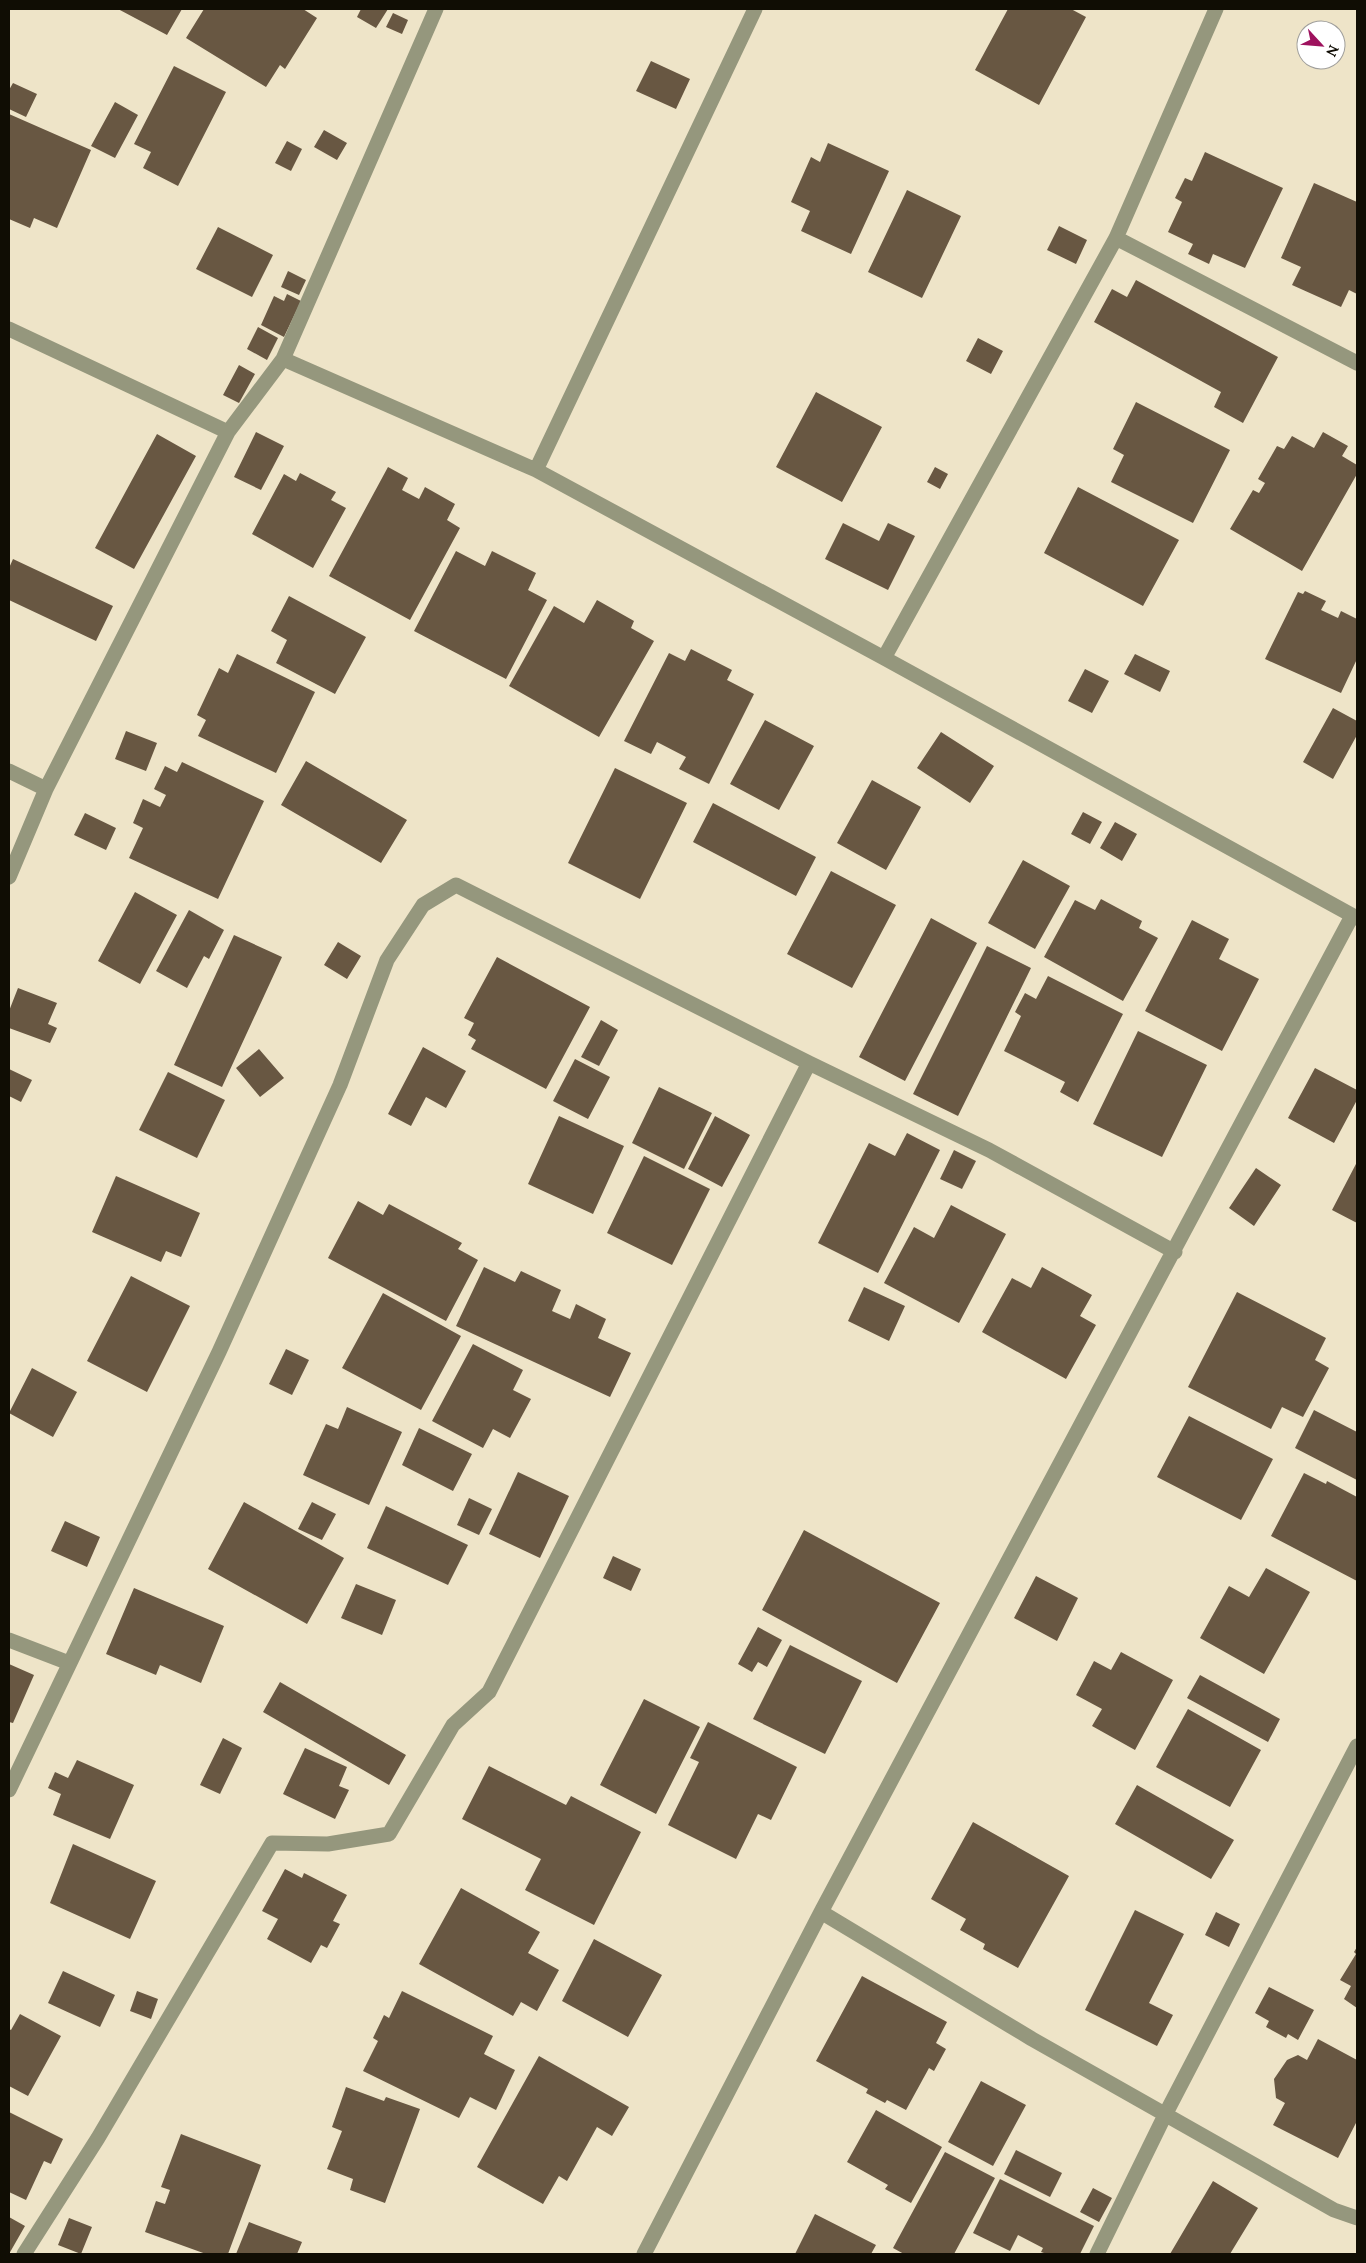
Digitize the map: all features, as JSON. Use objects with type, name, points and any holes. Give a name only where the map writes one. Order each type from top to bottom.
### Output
[{"type":"street","points":[[9,877],[46,789],[228,432],[283,360],[436,9]]},
{"type":"street","points":[[536,470],[755,9]]},
{"type":"street","points":[[884,658],[1116,238],[1216,9]]},
{"type":"street","points":[[1116,238],[1357,363]]},
{"type":"street","points":[[9,329],[228,432]]},
{"type":"street","points":[[283,360],[536,470],[884,658],[1355,917],[821,1912],[644,2254]]},
{"type":"street","points":[[9,770],[46,789]]},
{"type":"street","points":[[9,1790],[219,1352],[340,1085],[387,960],[423,905],[456,885],[809,1063],[989,1150],[1175,1252]]},
{"type":"street","points":[[24,2254],[98,2138],[272,1843],[328,1844],[389,1834],[453,1725],[489,1692],[809,1063]]},
{"type":"street","points":[[9,1640],[69,1663]]},
{"type":"street","points":[[1097,2254],[1164,2115],[1357,1746]]},
{"type":"street","points":[[821,1912],[1032,2039],[1164,2115],[1334,2210],[1357,2218]]},
{"type":"building","points":[[118,9],[182,9],[167,35]]},
{"type":"building","points":[[204,9],[303,9],[317,18],[285,69],[280,65],[266,87],[186,38]]},
{"type":"building","points":[[361,9],[388,9],[376,28],[357,17]]},
{"type":"building","points":[[1008,9],[1071,9],[1086,17],[1039,105],[975,70]]},
{"type":"building","points":[[393,13],[408,20],[402,34],[386,27]]},
{"type":"building","points":[[651,61],[690,79],[676,109],[636,91]]},
{"type":"building","points":[[174,66],[226,92],[178,186],[143,168],[151,152],[134,144]]},
{"type":"building","points":[[13,83],[37,94],[26,117],[9,109],[9,90]]},
{"type":"building","points":[[115,102],[138,115],[115,158],[91,146]]},
{"type":"building","points":[[9,114],[91,150],[57,228],[34,218],[30,228],[9,219]]},
{"type":"building","points":[[324,130],[347,143],[337,160],[314,147]]},
{"type":"building","points":[[287,141],[302,149],[291,171],[275,163]]},
{"type":"building","points":[[828,143],[889,171],[851,254],[801,231],[810,211],[791,202],[811,157],[820,162]]},
{"type":"building","points":[[1205,152],[1283,188],[1245,268],[1213,254],[1209,264],[1188,254],[1193,244],[1168,232],[1182,202],[1175,198],[1185,178],[1192,181]]},
{"type":"building","points":[[1314,183],[1357,202],[1357,294],[1349,290],[1341,307],[1292,285],[1301,267],[1281,258]]},
{"type":"building","points":[[907,190],[961,216],[922,298],[868,272]]},
{"type":"building","points":[[1059,226],[1087,240],[1076,264],[1047,250]]},
{"type":"building","points":[[218,227],[273,255],[252,297],[196,269]]},
{"type":"building","points":[[288,271],[306,280],[299,295],[281,287]]},
{"type":"building","points":[[1136,280],[1278,357],[1243,423],[1214,407],[1221,392],[1094,322],[1112,289],[1127,297]]},
{"type":"building","points":[[287,294],[301,301],[284,337],[261,325],[274,296],[284,301]]},
{"type":"building","points":[[258,327],[278,338],[267,360],[247,349]]},
{"type":"building","points":[[978,338],[1003,351],[991,374],[966,361]]},
{"type":"building","points":[[239,365],[255,374],[239,403],[223,395]]},
{"type":"building","points":[[816,392],[882,427],[842,502],[776,467]]},
{"type":"building","points":[[1136,402],[1230,450],[1193,523],[1111,482],[1124,455],[1113,449]]},
{"type":"building","points":[[256,432],[284,446],[261,490],[234,477]]},
{"type":"building","points":[[1323,432],[1348,446],[1342,456],[1357,465],[1357,474],[1302,571],[1230,529],[1253,490],[1259,493],[1265,483],[1258,479],[1277,446],[1284,449],[1292,436],[1314,448]]},
{"type":"building","points":[[157,434],[196,456],[134,569],[95,548]]},
{"type":"building","points":[[388,467],[408,478],[402,490],[419,499],[425,487],[455,504],[447,520],[460,528],[410,620],[329,576]]},
{"type":"building","points":[[935,467],[948,474],[940,489],[927,482]]},
{"type":"building","points":[[300,473],[336,492],[331,500],[346,508],[313,568],[252,534],[284,474],[296,481]]},
{"type":"building","points":[[1078,487],[1179,540],[1143,606],[1044,553]]},
{"type":"building","points":[[843,523],[879,541],[888,523],[915,536],[888,590],[825,559]]},
{"type":"building","points":[[456,551],[485,566],[492,551],[536,573],[528,590],[547,600],[506,679],[414,631]]},
{"type":"building","points":[[13,559],[113,606],[96,641],[9,600],[9,568]]},
{"type":"building","points":[[1305,591],[1326,601],[1321,610],[1338,618],[1341,611],[1357,619],[1357,659],[1341,693],[1265,659],[1298,592],[1303,594]]},
{"type":"building","points":[[289,596],[366,637],[335,694],[276,663],[287,640],[271,631]]},
{"type":"building","points":[[597,600],[634,621],[631,628],[654,641],[599,737],[509,686],[554,606],[584,623]]},
{"type":"building","points":[[691,649],[732,670],[727,680],[754,694],[709,784],[679,769],[686,757],[657,742],[651,754],[624,741],[669,653],[685,661]]},
{"type":"building","points":[[237,654],[315,692],[276,773],[198,736],[206,720],[197,715],[219,668],[228,673]]},
{"type":"building","points":[[1135,654],[1170,671],[1160,692],[1124,674]]},
{"type":"building","points":[[1085,669],[1109,681],[1092,713],[1068,701]]},
{"type":"building","points":[[1333,708],[1357,721],[1357,735],[1333,779],[1303,762]]},
{"type":"building","points":[[765,720],[814,746],[779,810],[730,784]]},
{"type":"building","points":[[126,731],[157,743],[146,771],[115,759]]},
{"type":"building","points":[[941,732],[994,766],[970,803],[917,768]]},
{"type":"building","points":[[306,761],[407,820],[381,863],[281,805]]},
{"type":"building","points":[[182,762],[264,801],[218,899],[129,858],[143,828],[133,823],[143,799],[160,807],[166,795],[154,789],[165,766],[177,772]]},
{"type":"building","points":[[615,768],[687,803],[640,899],[568,863]]},
{"type":"building","points":[[872,780],[921,807],[886,870],[837,843]]},
{"type":"building","points":[[713,803],[816,857],[796,896],[693,842]]},
{"type":"building","points":[[1083,812],[1102,822],[1090,844],[1071,834]]},
{"type":"building","points":[[85,813],[116,828],[106,850],[74,835]]},
{"type":"building","points":[[1115,822],[1137,834],[1122,861],[1100,848]]},
{"type":"building","points":[[1023,860],[1070,886],[1035,949],[988,923]]},
{"type":"building","points":[[831,871],[896,905],[852,988],[787,954]]},
{"type":"building","points":[[135,892],[177,915],[140,984],[98,961]]},
{"type":"building","points":[[1101,899],[1142,921],[1139,928],[1158,938],[1123,1001],[1044,957],[1075,900],[1095,910]]},
{"type":"building","points":[[189,910],[224,930],[209,959],[204,956],[187,988],[156,971]]},
{"type":"building","points":[[931,918],[977,943],[905,1081],[859,1057]]},
{"type":"building","points":[[1192,920],[1229,939],[1219,959],[1259,979],[1222,1051],[1145,1011]]},
{"type":"building","points":[[234,935],[282,957],[222,1087],[174,1065]]},
{"type":"building","points":[[338,942],[361,956],[347,979],[324,965]]},
{"type":"building","points":[[987,946],[1031,968],[958,1116],[913,1094]]},
{"type":"building","points":[[497,957],[590,1007],[546,1089],[471,1049],[476,1040],[468,1035],[474,1023],[464,1018]]},
{"type":"building","points":[[1048,976],[1123,1014],[1078,1102],[1060,1092],[1065,1082],[1004,1051],[1021,1016],[1015,1012],[1025,993],[1036,999]]},
{"type":"building","points":[[18,988],[57,1003],[48,1024],[57,1028],[50,1043],[9,1028],[9,1011]]},
{"type":"building","points":[[601,1020],[618,1030],[599,1066],[581,1057]]},
{"type":"building","points":[[1138,1031],[1207,1065],[1162,1157],[1093,1124]]},
{"type":"building","points":[[423,1047],[466,1071],[446,1108],[426,1097],[411,1126],[388,1114]]},
{"type":"building","points":[[259,1049],[284,1078],[260,1097],[236,1068]]},
{"type":"building","points":[[575,1059],[610,1077],[588,1119],[553,1101]]},
{"type":"building","points":[[1315,1068],[1357,1090],[1357,1100],[1334,1143],[1288,1118]]},
{"type":"building","points":[[9,1069],[32,1080],[21,1102],[9,1096]]},
{"type":"building","points":[[168,1072],[225,1100],[197,1158],[139,1130]]},
{"type":"building","points":[[659,1087],[712,1113],[684,1169],[632,1143]]},
{"type":"building","points":[[559,1116],[624,1146],[593,1214],[528,1184]]},
{"type":"building","points":[[715,1116],[750,1135],[722,1187],[688,1169]]},
{"type":"building","points":[[907,1133],[940,1150],[878,1273],[818,1243],[869,1143],[895,1156]]},
{"type":"building","points":[[954,1150],[976,1161],[962,1189],[940,1179]]},
{"type":"building","points":[[644,1156],[710,1189],[672,1265],[607,1233]]},
{"type":"building","points":[[1357,1162],[1357,1223],[1332,1210]]},
{"type":"building","points":[[1256,1168],[1281,1185],[1254,1226],[1229,1208]]},
{"type":"building","points":[[116,1176],[200,1213],[181,1257],[166,1251],[161,1262],[92,1232]]},
{"type":"building","points":[[358,1201],[383,1215],[389,1204],[462,1243],[458,1249],[478,1260],[446,1321],[328,1258]]},
{"type":"building","points":[[951,1205],[1006,1234],[959,1323],[884,1283],[914,1227],[934,1238]]},
{"type":"building","points":[[484,1267],[515,1282],[521,1271],[561,1290],[552,1311],[570,1319],[576,1304],[606,1319],[598,1338],[631,1353],[610,1397],[456,1326]]},
{"type":"building","points":[[1042,1267],[1092,1295],[1080,1316],[1096,1325],[1066,1379],[982,1332],[1012,1278],[1031,1288]]},
{"type":"building","points":[[131,1276],[190,1306],[147,1392],[87,1361]]},
{"type":"building","points":[[864,1287],[905,1306],[889,1341],[848,1321]]},
{"type":"building","points":[[1237,1292],[1326,1338],[1315,1360],[1329,1368],[1303,1417],[1282,1407],[1271,1429],[1188,1387]]},
{"type":"building","points":[[383,1293],[461,1336],[421,1410],[342,1368]]},
{"type":"building","points":[[473,1344],[523,1370],[513,1390],[531,1399],[510,1438],[493,1429],[483,1448],[432,1421]]},
{"type":"building","points":[[286,1349],[309,1360],[292,1395],[269,1384]]},
{"type":"building","points":[[32,1368],[77,1392],[53,1437],[9,1413]]},
{"type":"building","points":[[347,1407],[402,1432],[369,1505],[303,1475],[326,1424],[338,1429]]},
{"type":"building","points":[[1314,1410],[1357,1432],[1357,1480],[1295,1448]]},
{"type":"building","points":[[1189,1416],[1273,1459],[1241,1520],[1157,1477]]},
{"type":"building","points":[[419,1428],[472,1454],[453,1491],[402,1465]]},
{"type":"building","points":[[518,1472],[569,1496],[540,1558],[489,1534]]},
{"type":"building","points":[[1304,1473],[1326,1484],[1327,1481],[1357,1497],[1357,1581],[1271,1536]]},
{"type":"building","points":[[469,1498],[492,1509],[479,1535],[457,1525]]},
{"type":"building","points":[[244,1502],[344,1558],[307,1624],[208,1569]]},
{"type":"building","points":[[312,1502],[336,1514],[322,1540],[298,1529]]},
{"type":"building","points":[[386,1506],[468,1545],[448,1585],[367,1548]]},
{"type":"building","points":[[65,1521],[100,1537],[87,1567],[51,1551]]},
{"type":"building","points":[[804,1530],[940,1603],[897,1683],[762,1610]]},
{"type":"building","points":[[613,1556],[641,1569],[631,1591],[603,1578]]},
{"type":"building","points":[[1266,1568],[1310,1592],[1264,1674],[1200,1638],[1229,1586],[1249,1597]]},
{"type":"building","points":[[1036,1576],[1078,1598],[1057,1641],[1014,1618]]},
{"type":"building","points":[[356,1584],[396,1600],[382,1635],[341,1618]]},
{"type":"building","points":[[134,1588],[224,1626],[201,1683],[160,1665],[156,1675],[106,1654]]},
{"type":"building","points":[[758,1627],[782,1640],[767,1667],[758,1662],[752,1672],[738,1664]]},
{"type":"building","points":[[790,1645],[862,1681],[825,1754],[753,1719]]},
{"type":"building","points":[[1121,1652],[1173,1680],[1135,1750],[1092,1726],[1102,1709],[1076,1695],[1094,1661],[1111,1670]]},
{"type":"building","points":[[9,1664],[34,1675],[13,1723],[9,1722]]},
{"type":"building","points":[[1200,1675],[1280,1719],[1268,1742],[1187,1698]]},
{"type":"building","points":[[280,1682],[406,1755],[389,1785],[263,1712]]},
{"type":"building","points":[[644,1699],[700,1727],[656,1814],[600,1785]]},
{"type":"building","points":[[1188,1709],[1261,1750],[1230,1807],[1156,1767]]},
{"type":"building","points":[[708,1722],[797,1767],[771,1820],[758,1814],[736,1859],[668,1825],[699,1762],[690,1758]]},
{"type":"building","points":[[223,1738],[242,1748],[220,1794],[200,1785]]},
{"type":"building","points":[[305,1748],[347,1767],[339,1786],[349,1790],[335,1819],[283,1794]]},
{"type":"building","points":[[77,1760],[134,1785],[110,1839],[53,1815],[61,1794],[48,1788],[55,1772],[68,1778]]},
{"type":"building","points":[[489,1766],[566,1805],[571,1796],[641,1832],[594,1925],[525,1890],[541,1859],[462,1819]]},
{"type":"building","points":[[1137,1785],[1234,1840],[1211,1879],[1115,1824]]},
{"type":"building","points":[[973,1822],[1069,1876],[1018,1968],[983,1949],[985,1944],[960,1930],[966,1919],[931,1899]]},
{"type":"building","points":[[73,1844],[156,1881],[130,1939],[50,1903]]},
{"type":"building","points":[[285,1869],[302,1878],[304,1873],[347,1895],[333,1921],[340,1924],[327,1948],[321,1945],[311,1963],[267,1939],[278,1919],[262,1911]]},
{"type":"building","points":[[461,1888],[540,1932],[528,1953],[559,1970],[537,2011],[521,2002],[513,2016],[419,1964]]},
{"type":"building","points":[[1135,1910],[1184,1934],[1149,2003],[1173,2015],[1157,2046],[1085,2010]]},
{"type":"building","points":[[1216,1912],[1240,1924],[1229,1947],[1205,1935]]},
{"type":"building","points":[[594,1939],[662,1975],[628,2037],[562,2001]]},
{"type":"building","points":[[1357,1947],[1357,2008],[1344,1999],[1351,1986],[1340,1980],[1356,1954],[1354,1952]]},
{"type":"building","points":[[63,1971],[115,1995],[100,2027],[48,2003]]},
{"type":"building","points":[[862,1976],[947,2022],[936,2043],[946,2049],[934,2071],[929,2068],[906,2110],[887,2100],[885,2103],[866,2093],[868,2089],[816,2061]]},
{"type":"building","points":[[1269,1987],[1314,2010],[1298,2040],[1288,2034],[1286,2038],[1266,2027],[1269,2021],[1255,2013]]},
{"type":"building","points":[[137,1991],[158,1999],[151,2019],[130,2011]]},
{"type":"building","points":[[402,1991],[493,2036],[484,2054],[515,2070],[496,2110],[470,2097],[459,2118],[363,2071],[378,2041],[373,2038],[384,2015],[389,2018]]},
{"type":"building","points":[[20,2014],[61,2036],[28,2096],[9,2086],[9,2029],[11,2030]]},
{"type":"building","points":[[1318,2039],[1357,2060],[1357,2121],[1338,2158],[1273,2125],[1285,2103],[1276,2098],[1274,2079],[1287,2060],[1298,2055],[1307,2060]]},
{"type":"building","points":[[539,2056],[629,2107],[612,2136],[597,2127],[567,2181],[559,2176],[543,2204],[477,2167]]},
{"type":"building","points":[[981,2081],[1026,2105],[993,2166],[948,2142]]},
{"type":"building","points":[[346,2087],[384,2101],[386,2097],[420,2109],[385,2203],[350,2190],[353,2179],[327,2169],[342,2131],[332,2127]]},
{"type":"building","points":[[876,2110],[942,2147],[911,2203],[885,2189],[888,2185],[847,2162]]},
{"type":"building","points":[[9,2112],[63,2139],[51,2164],[44,2161],[26,2200],[9,2192]]},
{"type":"building","points":[[181,2134],[261,2165],[228,2254],[206,2254],[145,2232],[156,2201],[165,2204],[170,2190],[161,2187]]},
{"type":"building","points":[[1016,2150],[1062,2173],[1050,2197],[1004,2174]]},
{"type":"building","points":[[945,2152],[995,2178],[954,2254],[904,2254],[893,2248]]},
{"type":"building","points":[[1000,2179],[1094,2226],[1080,2254],[1047,2254],[1041,2252],[1043,2248],[1018,2235],[1010,2251],[973,2233]]},
{"type":"building","points":[[1213,2181],[1258,2208],[1230,2254],[1170,2254]]},
{"type":"building","points":[[1093,2188],[1112,2198],[1099,2222],[1080,2212]]},
{"type":"building","points":[[815,2214],[876,2245],[871,2254],[795,2254]]},
{"type":"building","points":[[9,2217],[25,2226],[9,2254]]},
{"type":"building","points":[[69,2218],[92,2227],[81,2254],[58,2245]]},
{"type":"building","points":[[249,2222],[302,2242],[297,2254],[236,2254]]}]
